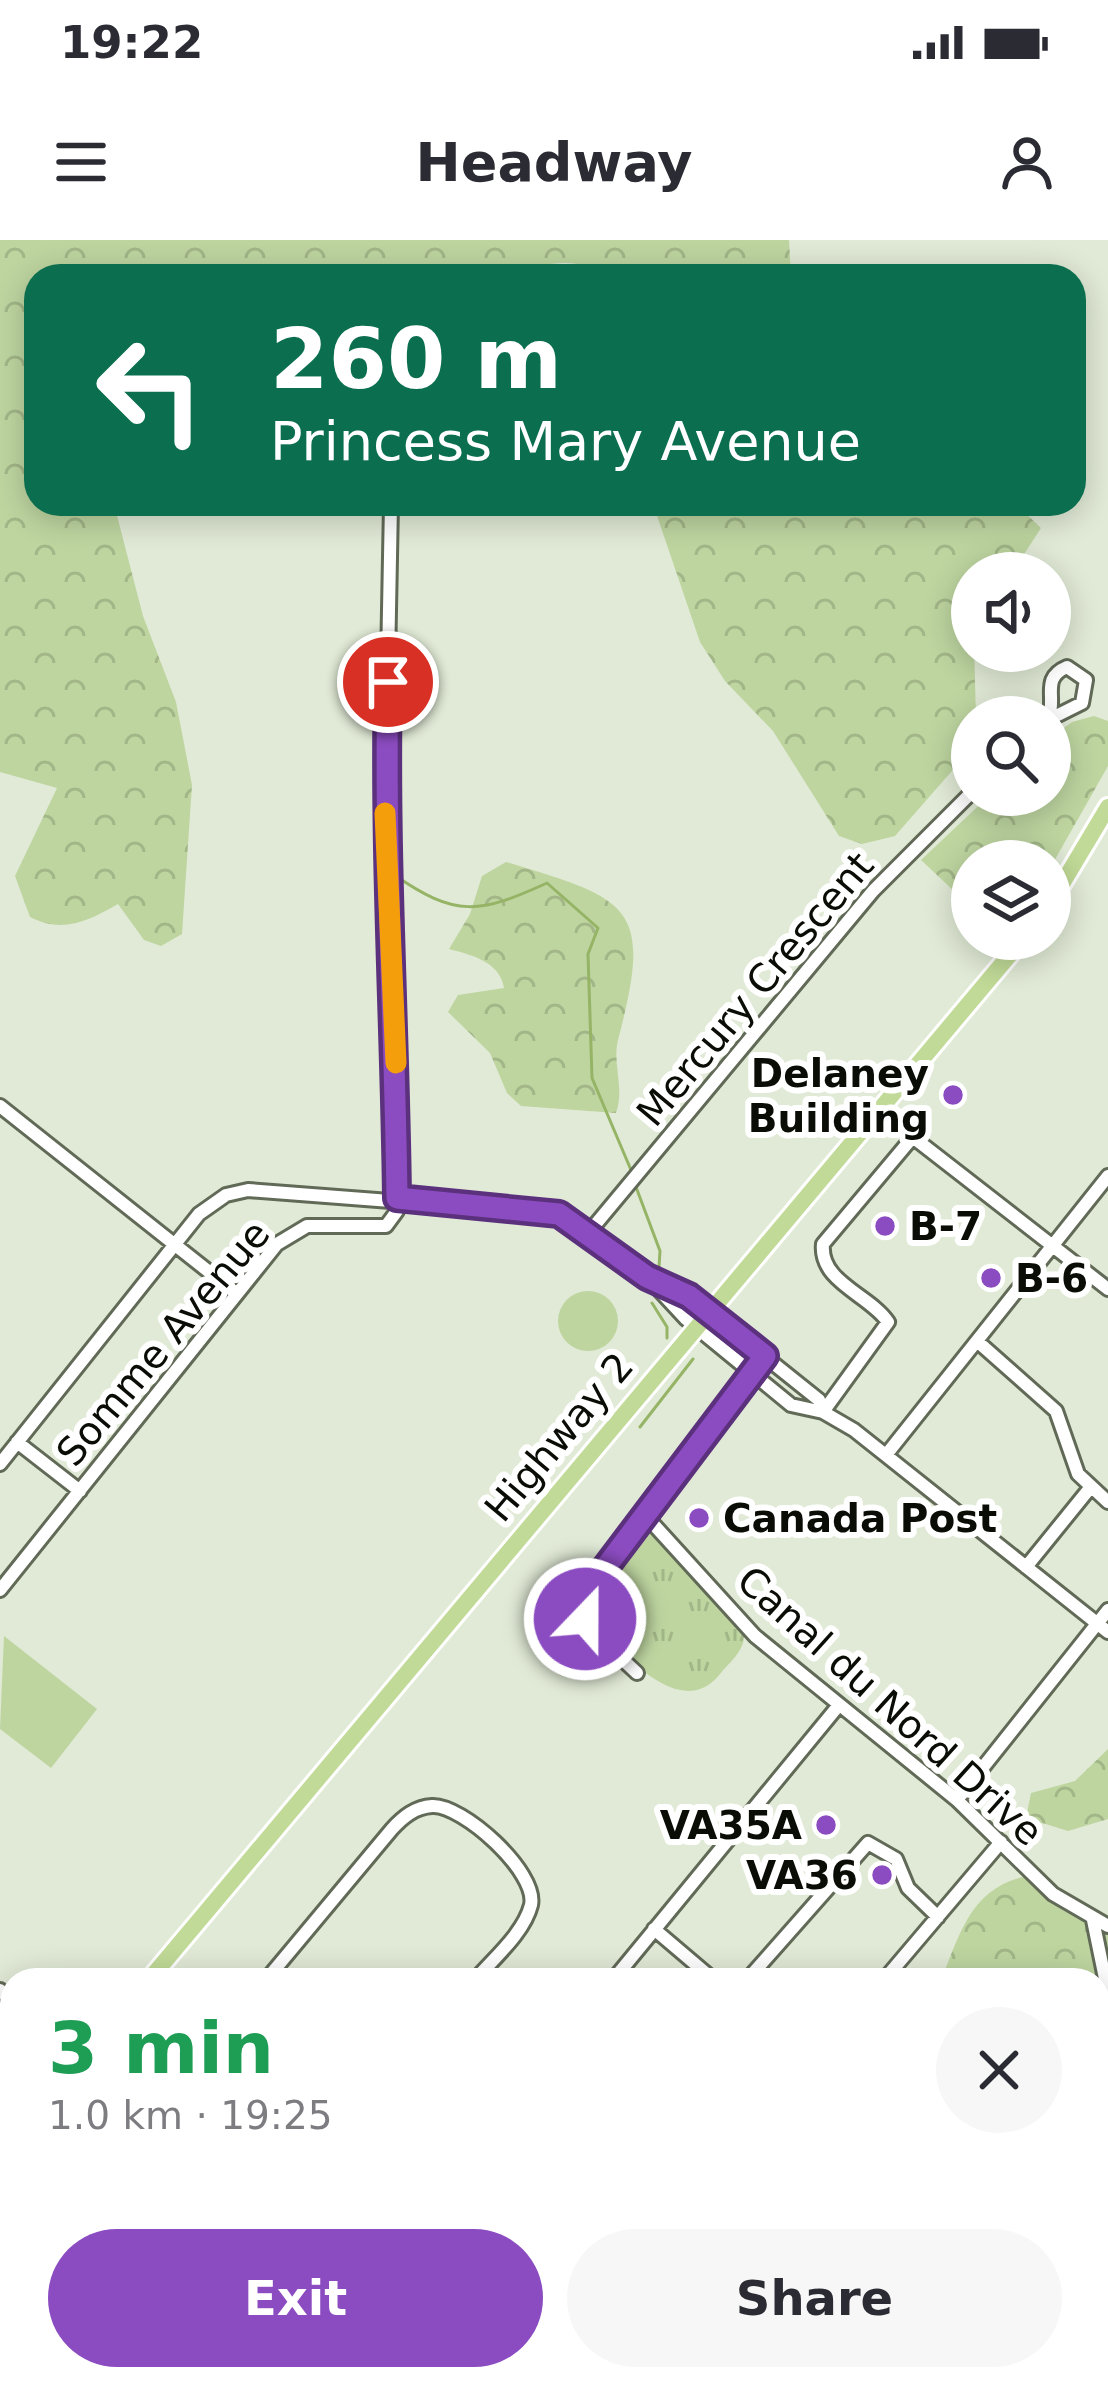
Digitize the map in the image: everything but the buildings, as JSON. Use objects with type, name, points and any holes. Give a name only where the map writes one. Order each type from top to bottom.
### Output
[{"type":"main road","points":[[1071,869],[1108,807]]},
{"type":"main road","name":"Highway 2","points":[[159,1968],[694,1325],[1005,960]]},
{"type":"street","points":[[391,516],[385,823],[394,959],[397,1198]]},
{"type":"street","name":"Mercury Crescent","points":[[590,1231],[873,891],[951,813]]},
{"type":"street","points":[[878,1110],[1108,1289]]},
{"type":"street","points":[[0,1129],[6,1111],[237,1294]]},
{"type":"street","points":[[823,1412],[888,1322],[830,1272],[822,1258],[824,1244],[912,1138]]},
{"type":"street","points":[[886,1455],[1108,1176]]},
{"type":"street","points":[[0,1464],[207,1207],[237,1192],[535,1208],[590,1231],[791,1405],[806,1412],[823,1412],[886,1455],[1102,1628]]},
{"type":"street","name":"Somme Avenue","points":[[0,1590],[277,1244],[296,1229],[322,1223],[386,1226],[397,1211],[397,1198]]},
{"type":"street","points":[[647,1277],[707,1310],[819,1400],[823,1412]]},
{"type":"street","points":[[976,1341],[1056,1411],[1078,1474],[1108,1502]]},
{"type":"street","points":[[638,1672],[590,1629],[584,1602],[765,1356]]},
{"type":"street","points":[[17,1442],[80,1491]]},
{"type":"street","points":[[1026,1567],[1090,1488]]},
{"type":"street","name":"Canal du Nord Drive","points":[[645,1515],[744,1624],[957,1800],[1053,1894],[1108,1926]]},
{"type":"street","points":[[957,1800],[1102,1628],[1108,1610]]},
{"type":"street","points":[[623,1968],[839,1705]]},
{"type":"street","points":[[276,1968],[392,1828],[405,1815],[434,1805],[454,1812],[486,1836],[517,1862],[530,1883],[532,1903],[522,1924],[485,1968]]},
{"type":"street","points":[[894,1968],[1000,1842]]},
{"type":"street","points":[[758,1968],[868,1843],[896,1859],[908,1888],[938,1917]]},
{"type":"street","points":[[1093,1920],[1103,1968]]},
{"type":"street","points":[[654,1929],[700,1968]]},
{"type":"green space","points":[[0,240],[789,240],[790,264],[24,264],[24,516],[117,516],[143,616],[176,702],[192,785],[182,934],[161,946],[144,940],[118,904],[64,925],[30,917],[15,876],[57,788],[0,772]]},
{"type":"green space","points":[[657,516],[1028,516],[1041,528],[1026,552],[951,552],[951,672],[975,672],[975,696],[951,696],[951,772],[895,836],[862,844],[839,836],[773,731],[725,681],[700,642]]},
{"type":"green space","points":[[1094,716],[1108,721],[1108,766],[1066,840],[951,840],[951,888],[921,860],[968,816],[1071,816],[1072,722]]},
{"type":"green space","points":[[506,862],[582,887],[623,915],[633,961],[617,1049],[616,1113],[521,1106],[507,1093],[490,1053],[448,1012],[458,995],[504,988],[491,966],[449,949],[470,914],[482,876]]},
{"type":"green space","points":[[588,1291],[609,1300],[618,1321],[609,1342],[588,1351],[567,1342],[558,1321],[567,1300]]},
{"type":"green space","points":[[645,1530],[653,1533],[744,1636],[736,1656],[705,1687],[688,1691],[653,1678],[594,1621],[593,1595]]},
{"type":"green space","points":[[4,1636],[97,1709],[51,1768],[0,1729]]},
{"type":"green space","points":[[1108,1749],[1108,1819],[1068,1831],[1026,1818],[1031,1793],[1075,1781]]},
{"type":"green space","points":[[1027,1876],[1061,1909],[1108,1935],[1108,1968],[946,1968],[973,1911],[1009,1881]]},
{"type":"waterway","points":[[393,874],[434,898],[468,907],[503,901],[547,883],[598,928],[588,954],[592,1078],[631,1170]]},
{"type":"waterway","points":[[636,1187],[660,1251],[659,1267]]},
{"type":"waterway","points":[[652,1303],[667,1327],[667,1338]]},
{"type":"waterway","points":[[640,1427],[693,1359]]},
{"type":"slow traffic","points":[[385,813],[396,1063]]},
{"type":"place","name":"Delaney Building","points":[[953,1095]]},
{"type":"place","name":"B-7","points":[[885,1226]]},
{"type":"place","name":"B-6","points":[[991,1278]]},
{"type":"place","name":"Canada Post","points":[[699,1518]]},
{"type":"place","name":"VA35A","points":[[826,1825]]},
{"type":"place","name":"VA36","points":[[882,1875]]},
{"type":"route","points":[[388,682],[385,823],[394,959],[397,1198],[535,1208],[559,1214],[590,1231],[647,1277],[689,1296],[765,1356],[590,1588],[584,1602],[585,1619]]}]
